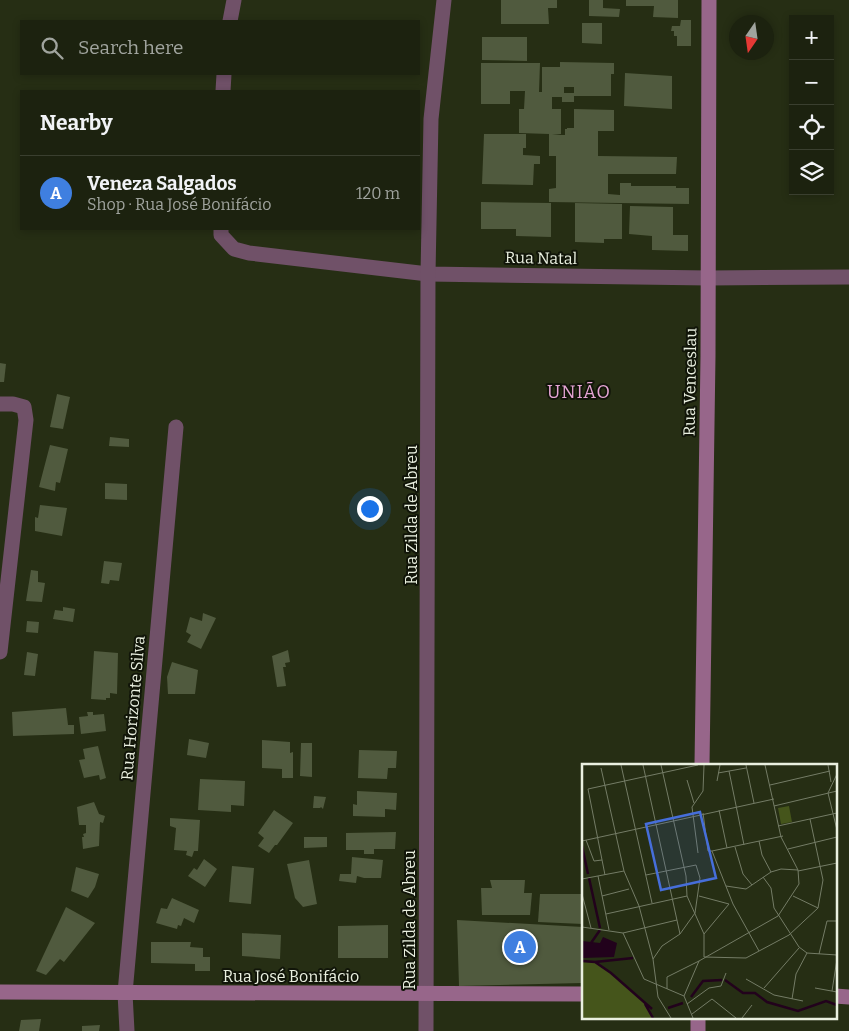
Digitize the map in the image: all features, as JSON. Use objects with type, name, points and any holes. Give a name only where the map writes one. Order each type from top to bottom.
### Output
[{"type":"street","points":[[230,20],[234,0]]},
{"type":"street","name":"Rua Zilda de Abreu","points":[[426,1031],[428,274],[431,120],[444,0]]},
{"type":"street","name":"Rua Venceslau","points":[[702,764],[709,278],[709,0]]},
{"type":"street","points":[[223,90],[224,75]]},
{"type":"street","name":"Rua Natal","points":[[222,230],[221,234],[234,248],[249,253],[428,274],[709,278],[849,277]]},
{"type":"street","points":[[0,404],[13,404],[24,407],[26,420],[0,652]]},
{"type":"street","name":"Rua Horizonte Silva","points":[[127,1031],[125,992],[176,427]]},
{"type":"street","name":"Rua José Bonifácio","points":[[0,992],[582,994]]},
{"type":"street","points":[[836,996],[849,997]]},
{"type":"street","points":[[698,1018],[698,1031]]},
{"type":"building","points":[[501,0],[557,0],[557,8],[548,8],[549,24],[501,24]]},
{"type":"building","points":[[589,0],[603,0],[603,8],[620,9],[619,17],[589,16]]},
{"type":"building","points":[[626,0],[678,0],[678,18],[653,17],[654,6],[626,6]]},
{"type":"building","points":[[681,20],[691,20],[691,46],[677,46],[677,36],[674,36],[674,31],[671,31],[672,26],[680,26]]},
{"type":"building","points":[[582,23],[602,23],[602,44],[582,43]]},
{"type":"building","points":[[482,37],[527,37],[527,61],[482,60]]},
{"type":"building","points":[[560,62],[614,63],[614,74],[611,74],[611,96],[574,96],[574,102],[562,102],[562,97],[552,97],[552,109],[561,109],[561,134],[552,135],[565,135],[565,129],[574,128],[574,109],[614,110],[614,131],[598,131],[598,156],[677,157],[676,174],[608,174],[608,194],[620,195],[620,183],[631,183],[631,186],[676,186],[676,188],[689,188],[689,204],[549,202],[549,189],[556,188],[556,156],[549,156],[549,134],[519,133],[519,109],[524,109],[525,91],[510,91],[510,104],[481,104],[481,63],[540,63],[539,92],[542,92],[542,67],[560,67]],"holes":[[[564,87],[574,87],[574,93],[564,93]]]},
{"type":"building","points":[[625,73],[672,76],[672,109],[624,106]]},
{"type":"building","points":[[484,134],[526,134],[526,148],[523,148],[523,155],[540,156],[540,164],[534,164],[533,185],[482,184]]},
{"type":"building","points":[[481,202],[551,203],[551,237],[516,236],[516,229],[481,229]]},
{"type":"building","points":[[575,203],[622,204],[622,239],[604,239],[604,243],[575,242]]},
{"type":"building","points":[[630,206],[673,207],[673,235],[688,235],[688,251],[652,250],[652,236],[629,234]]},
{"type":"building","points":[[0,363],[6,364],[4,382],[0,382]]},
{"type":"building","points":[[57,394],[70,397],[63,429],[50,427]]},
{"type":"building","points":[[110,437],[129,439],[129,447],[109,446]]},
{"type":"building","points":[[50,445],[68,449],[60,483],[56,482],[55,491],[39,487]]},
{"type":"building","points":[[105,483],[127,484],[127,500],[105,499]]},
{"type":"building","points":[[40,505],[67,508],[62,536],[35,531],[35,517],[38,518]]},
{"type":"building","points":[[104,561],[122,563],[119,581],[110,580],[109,584],[101,583]]},
{"type":"building","points":[[31,570],[38,571],[38,582],[45,583],[42,602],[26,601]]},
{"type":"building","points":[[63,607],[75,609],[73,622],[53,619],[55,610],[63,611]]},
{"type":"building","points":[[203,613],[216,618],[201,649],[187,642],[191,635],[186,632],[190,617],[202,621]]},
{"type":"building","points":[[27,621],[39,622],[38,633],[26,632]]},
{"type":"building","points":[[288,650],[290,662],[285,663],[286,667],[283,667],[286,686],[277,687],[272,656]]},
{"type":"building","points":[[94,651],[118,653],[117,694],[110,693],[110,698],[106,698],[106,700],[91,699]]},
{"type":"building","points":[[27,652],[38,654],[35,676],[24,675]]},
{"type":"building","points":[[172,662],[198,670],[195,694],[168,694],[167,677]]},
{"type":"building","points":[[66,708],[68,725],[74,725],[74,734],[13,736],[12,712]]},
{"type":"building","points":[[87,712],[93,712],[93,715],[104,714],[106,731],[81,734],[79,717],[88,716]]},
{"type":"building","points":[[189,739],[209,743],[206,758],[187,755]]},
{"type":"building","points":[[262,740],[290,742],[290,753],[293,752],[293,778],[282,778],[282,769],[262,768]]},
{"type":"building","points":[[301,743],[312,743],[312,777],[300,776]]},
{"type":"building","points":[[98,746],[106,778],[100,780],[99,775],[84,778],[79,760],[85,759],[83,749]]},
{"type":"building","points":[[359,750],[397,751],[396,768],[388,768],[387,779],[358,778]]},
{"type":"building","points":[[200,779],[245,781],[244,806],[231,805],[231,812],[198,810]]},
{"type":"building","points":[[357,791],[397,793],[396,810],[385,809],[385,817],[353,816],[353,804],[357,805]]},
{"type":"building","points":[[314,796],[326,797],[323,809],[321,807],[313,808]]},
{"type":"building","points":[[94,802],[99,814],[105,816],[103,823],[100,822],[99,846],[83,849],[82,837],[86,833],[86,825],[79,825],[77,807]]},
{"type":"building","points":[[274,810],[293,823],[269,853],[258,846],[264,838],[258,833]]},
{"type":"building","points":[[170,818],[200,820],[198,851],[194,851],[192,857],[186,855],[187,851],[174,850],[176,828],[170,826]]},
{"type":"building","points":[[396,832],[395,849],[374,849],[374,854],[364,854],[364,850],[346,850],[346,833]]},
{"type":"building","points":[[304,837],[327,837],[327,847],[304,848]]},
{"type":"building","points":[[352,857],[383,860],[381,878],[357,876],[356,883],[339,881],[340,874],[351,874]]},
{"type":"building","points":[[204,859],[217,869],[205,887],[188,876],[194,868],[197,870]]},
{"type":"building","points":[[309,860],[317,904],[303,907],[295,898],[287,864]]},
{"type":"building","points":[[232,866],[254,868],[251,904],[229,902]]},
{"type":"building","points":[[76,867],[99,874],[95,887],[88,898],[71,891]]},
{"type":"building","points":[[490,880],[525,880],[524,893],[532,893],[530,915],[482,915],[481,888],[492,888]]},
{"type":"building","points":[[540,894],[582,894],[582,924],[538,922]]},
{"type":"building","points":[[172,898],[199,910],[194,923],[184,918],[181,926],[178,925],[177,929],[156,923],[161,908],[167,909]]},
{"type":"building","points":[[66,907],[95,923],[64,962],[60,959],[46,975],[36,971]]},
{"type":"building","points":[[457,920],[582,927],[582,983],[459,986]]},
{"type":"building","points":[[388,925],[388,958],[338,958],[338,926]]},
{"type":"building","points":[[242,933],[281,935],[280,959],[242,956]]},
{"type":"building","points":[[151,942],[191,942],[190,947],[203,948],[203,957],[210,957],[210,971],[195,971],[195,964],[151,963]]},
{"type":"building","points":[[41,1019],[39,1031],[19,1031],[21,1020]]},
{"type":"building","points":[[100,1025],[99,1031],[82,1031],[82,1026]]},
{"type":"place","name":"Veneza Salgados","points":[[520,947]]},
{"type":"district","name":"UNIÃO","points":[[579,392]]}]
